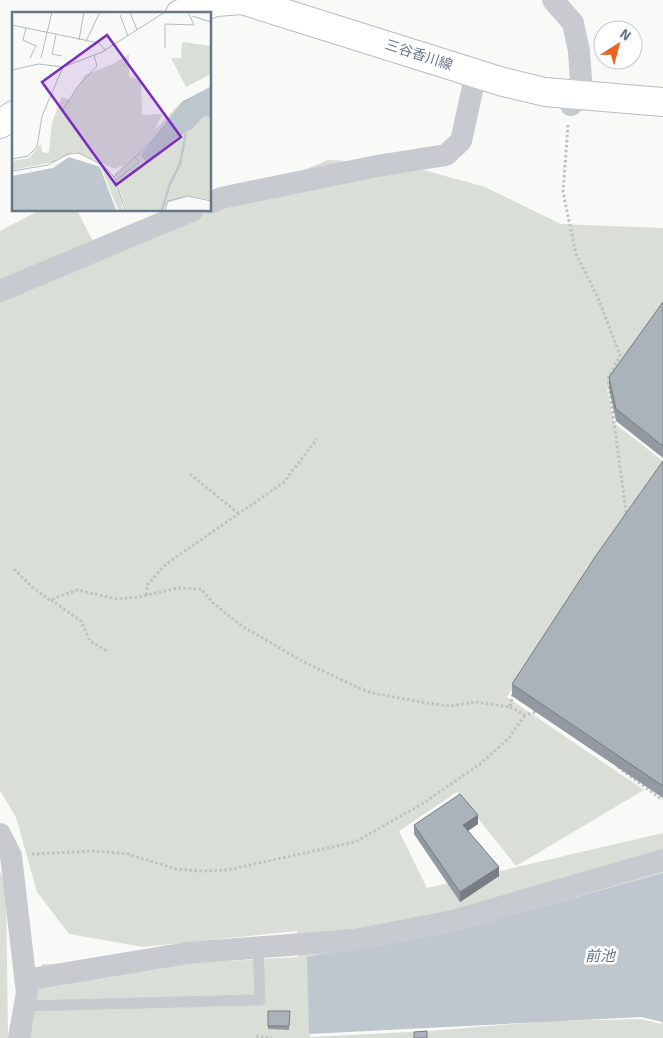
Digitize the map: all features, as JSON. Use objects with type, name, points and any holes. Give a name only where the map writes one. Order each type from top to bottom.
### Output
[{"type":"main road","name":"三谷香川線","points":[[186,12],[216,1],[242,0],[476,73],[577,100],[663,102]]},
{"type":"main road","points":[[0,124],[12,116]]},
{"type":"street","points":[[553,0],[573,23],[579,52],[577,100]]},
{"type":"street","points":[[211,203],[221,198],[377,166],[446,155],[461,142],[476,73]]},
{"type":"street","points":[[0,291],[191,211]]},
{"type":"street","points":[[0,834],[11,856],[25,980],[25,1006],[19,1038]]},
{"type":"street","points":[[25,980],[187,953],[354,940],[453,921],[663,860]]},
{"type":"lane","points":[[25,1006],[260,1000],[258,948]]},
{"type":"path","points":[[577,100],[565,149],[563,192],[576,254],[598,298],[620,355],[608,379],[626,511],[625,518]]},
{"type":"path","points":[[146,595],[148,584],[166,564],[283,484],[317,439]]},
{"type":"path","points":[[190,474],[239,514]]},
{"type":"path","points":[[14,569],[32,587],[81,621],[90,641],[107,652]]},
{"type":"path","points":[[50,600],[59,595],[77,590],[117,599],[178,588],[201,589],[213,603],[242,626],[304,662],[372,693],[450,706],[476,702],[510,708],[525,715],[540,711],[547,716]]},
{"type":"path","points":[[510,708],[512,692],[519,680]]},
{"type":"path","points":[[11,856],[54,852],[128,854],[176,870],[227,870],[356,842],[422,804],[480,764],[509,738],[525,715]]},
{"type":"path","points":[[615,765],[660,799],[663,798]]},
{"type":"path","points":[[256,1036],[272,1038]]},
{"type":"shaded area","points":[[328,160],[402,164],[485,187],[561,224],[663,228],[663,310],[607,389],[614,423],[663,461],[507,697],[644,790],[516,866],[457,792],[399,831],[427,888],[663,833],[663,887],[309,1026],[310,1037],[429,1031],[549,1021],[641,1019],[661,1024],[663,1015],[663,1038],[27,1038],[42,964],[122,967],[298,957],[297,931],[143,947],[69,934],[37,892],[16,817],[0,791],[0,231],[38,211],[78,211],[100,255],[206,211],[211,211],[211,209]]},
{"type":"shaded area","points":[[0,872],[6,885],[8,1038],[0,1038]]},
{"type":"water","name":"前池","points":[[663,873],[663,1022],[641,1017],[309,1034],[307,957],[455,931]]},
{"type":"building","points":[[663,302],[663,446],[616,409],[609,377]]},
{"type":"building","points":[[663,461],[663,786],[512,684],[595,557]]},
{"type":"building","points":[[460,794],[478,815],[463,825],[499,867],[460,892],[414,825]]},
{"type":"building","points":[[268,1011],[290,1011],[289,1026],[268,1026]]},
{"type":"building","points":[[427,1031],[427,1038],[414,1038],[414,1032]]}]
